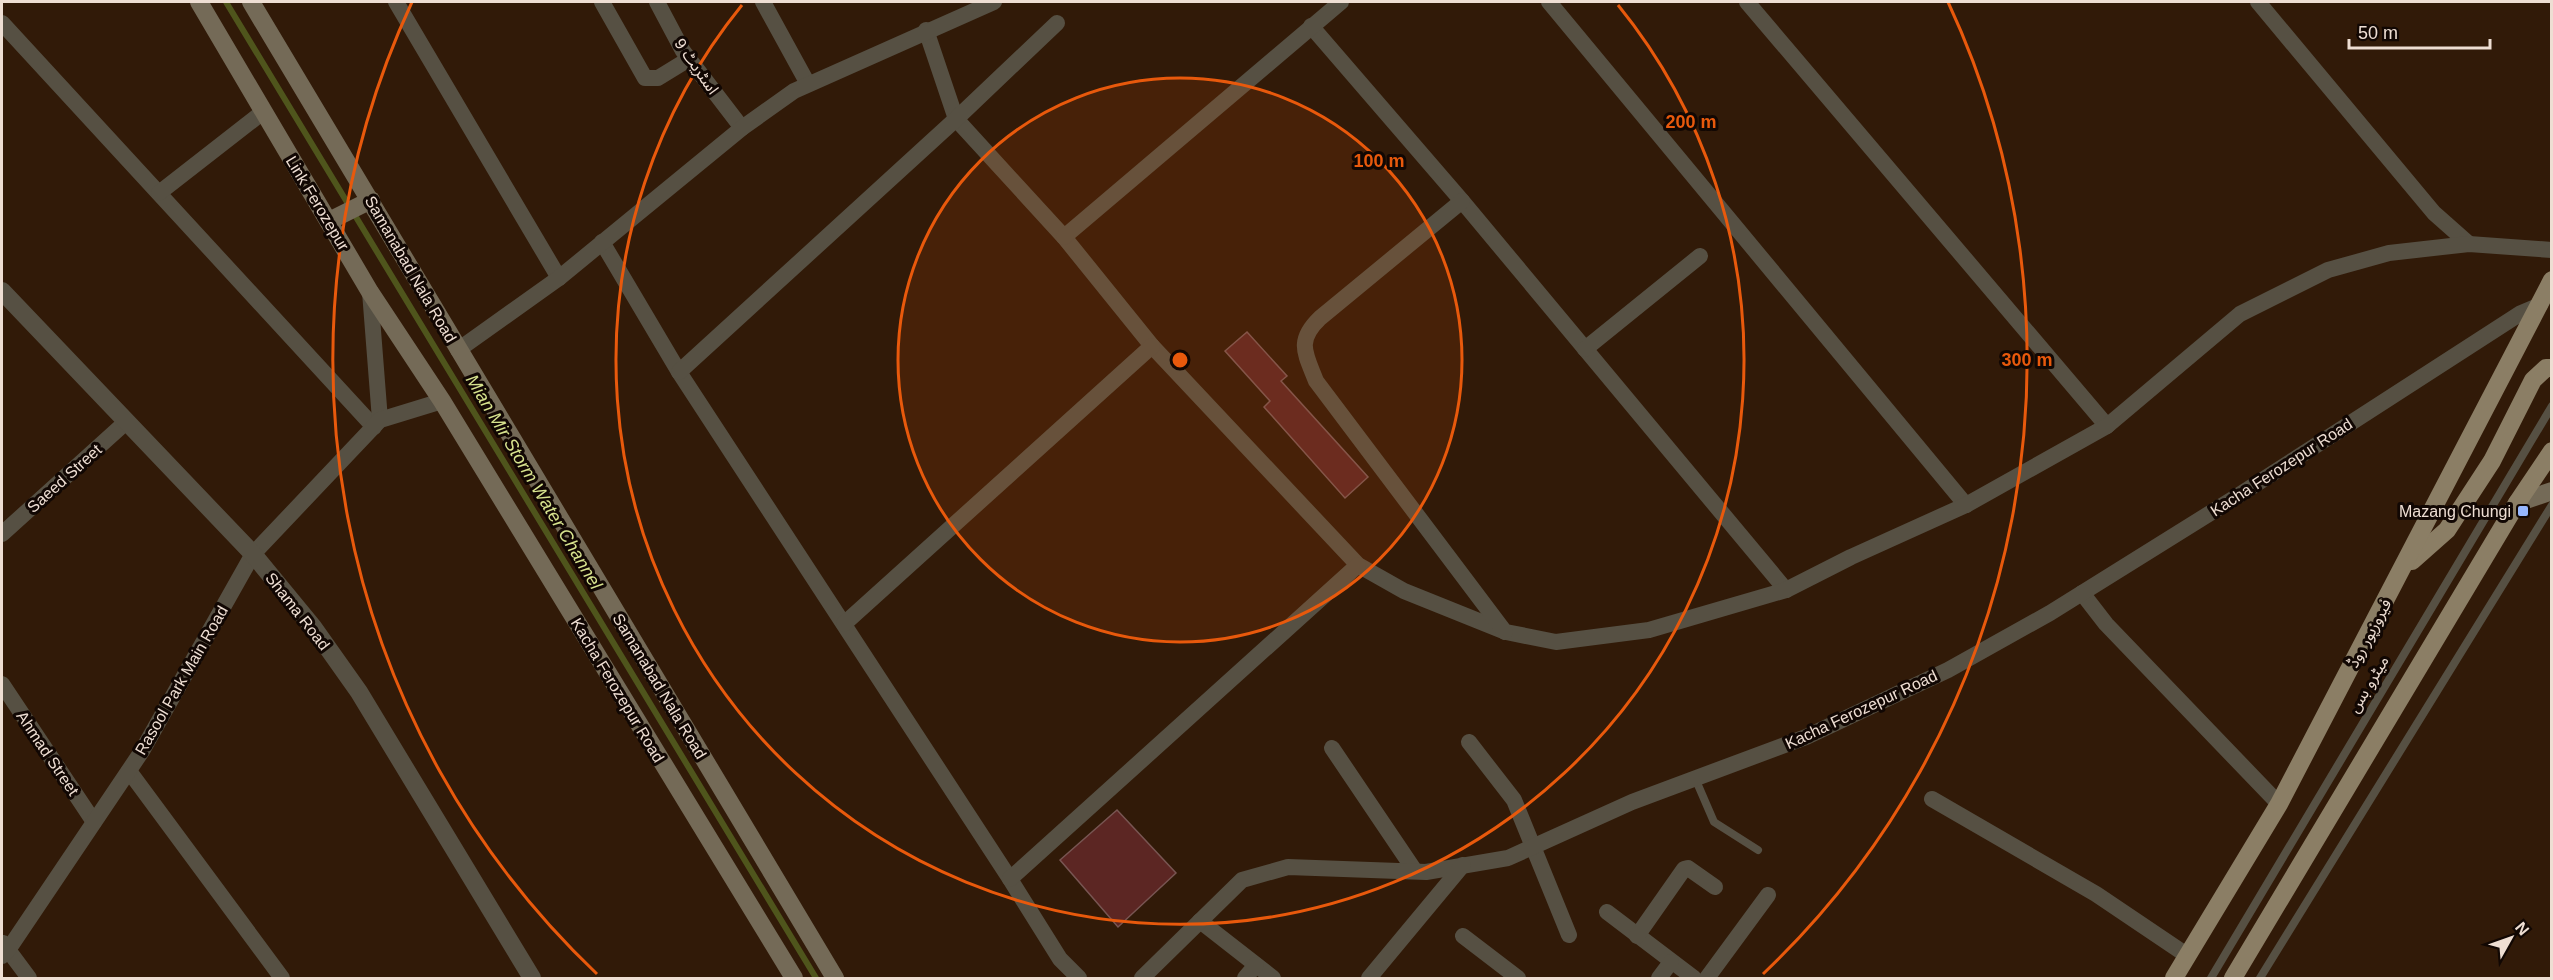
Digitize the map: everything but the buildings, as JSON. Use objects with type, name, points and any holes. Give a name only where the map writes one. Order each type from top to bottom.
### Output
[{"type":"main road","name":"Link Ferozepur","points":[[199,2],[370,292],[442,401]]},
{"type":"main road","name":"Samanabad Nala Road","points":[[251,2],[835,978]]},
{"type":"main road","points":[[329,221],[371,200]]},
{"type":"main road","name":"فیروزپور روڈ","points":[[2174,978],[2279,804],[2552,280]]},
{"type":"main road","points":[[2402,570],[2446,530],[2492,461],[2533,380],[2546,368],[2552,368]]},
{"type":"main road","name":"Kacha Ferozepur Road","points":[[442,401],[794,978]]},
{"type":"main road","points":[[2233,978],[2517,503],[2552,451]]},
{"type":"main road","points":[[2517,503],[2552,491]]},
{"type":"street","points":[[396,2],[559,278]]},
{"type":"street","points":[[602,2],[645,78],[658,78],[689,59]]},
{"type":"street","name":"اسٹریٹ 9","points":[[657,2],[689,59],[742,128]]},
{"type":"street","points":[[458,350],[559,278],[742,128],[794,90],[994,2]]},
{"type":"street","points":[[1064,237],[1341,2]]},
{"type":"street","points":[[1549,2],[1966,505]]},
{"type":"street","points":[[1747,2],[2107,426]]},
{"type":"street","points":[[2258,2],[2434,213],[2469,244]]},
{"type":"street","points":[[766,3],[808,84]]},
{"type":"street","points":[[2,23],[159,194],[377,423]]},
{"type":"street","points":[[679,372],[1058,23]]},
{"type":"street","points":[[1311,26],[1462,201],[1786,590]]},
{"type":"street","points":[[926,30],[956,119],[1064,237],[1152,345],[1358,565],[1404,591],[1506,632],[1556,642],[1648,630],[1786,590],[1851,557],[1966,505],[2107,426],[2240,314],[2328,270],[2389,253],[2469,244],[2552,250]]},
{"type":"street","points":[[159,194],[263,112]]},
{"type":"street","points":[[1462,201],[1307,330],[1304,349],[1316,381],[1506,632]]},
{"type":"street","points":[[602,242],[679,372],[1060,959],[1079,978]]},
{"type":"street","points":[[1585,349],[1700,256]]},
{"type":"street","name":"Shama Road","points":[[2,291],[253,554],[313,627],[359,693],[532,978]]},
{"type":"street","points":[[370,292],[377,423]]},
{"type":"street","name":"Kacha Ferozepur Road","points":[[1142,978],[1242,880],[1288,867],[1415,872],[1508,858],[1632,802],[1806,737],[1948,670],[2082,593],[2521,313],[2540,304]]},
{"type":"street","points":[[844,624],[1152,345]]},
{"type":"street","name":"Rasool Park Main Road","points":[[4,949],[142,751],[253,554],[377,423],[442,401]]},
{"type":"street","name":"Saeed Street","points":[[2,534],[126,422]]},
{"type":"street","points":[[1010,879],[1358,565]]},
{"type":"street","points":[[2082,593],[2106,624],[2279,804]]},
{"type":"street","name":"Ahmad Street","points":[[2,684],[94,822]]},
{"type":"street","points":[[1469,742],[1514,800],[1569,935]]},
{"type":"street","points":[[1332,748],[1415,872]]},
{"type":"street","points":[[129,771],[282,978]]},
{"type":"street","points":[[1932,798],[2096,894],[2188,956]]},
{"type":"street","points":[[1369,978],[1463,865]]},
{"type":"street","points":[[1637,936],[1684,869],[1688,868],[1714,887]]},
{"type":"street","points":[[1707,978],[1768,895]]},
{"type":"street","points":[[1607,912],[1694,978]]},
{"type":"street","points":[[1200,921],[1273,978]]},
{"type":"street","points":[[1463,936],[1518,978]]},
{"type":"street","points":[[4,949],[29,978]]},
{"type":"street","points":[[1659,978],[1671,962]]},
{"type":"street","points":[[1245,978],[1256,965]]},
{"type":"lane","name":"میٹرو بس","points":[[2211,978],[2552,406]]},
{"type":"lane","points":[[2260,978],[2552,505]]},
{"type":"lane","points":[[1695,778],[1714,822],[1758,850]]},
{"type":"waterway","name":"Mian Mir Storm Water Channel","points":[[226,2],[816,978]]},
{"type":"place","name":"Mazang Chungi","points":[[2523,511]]}]
